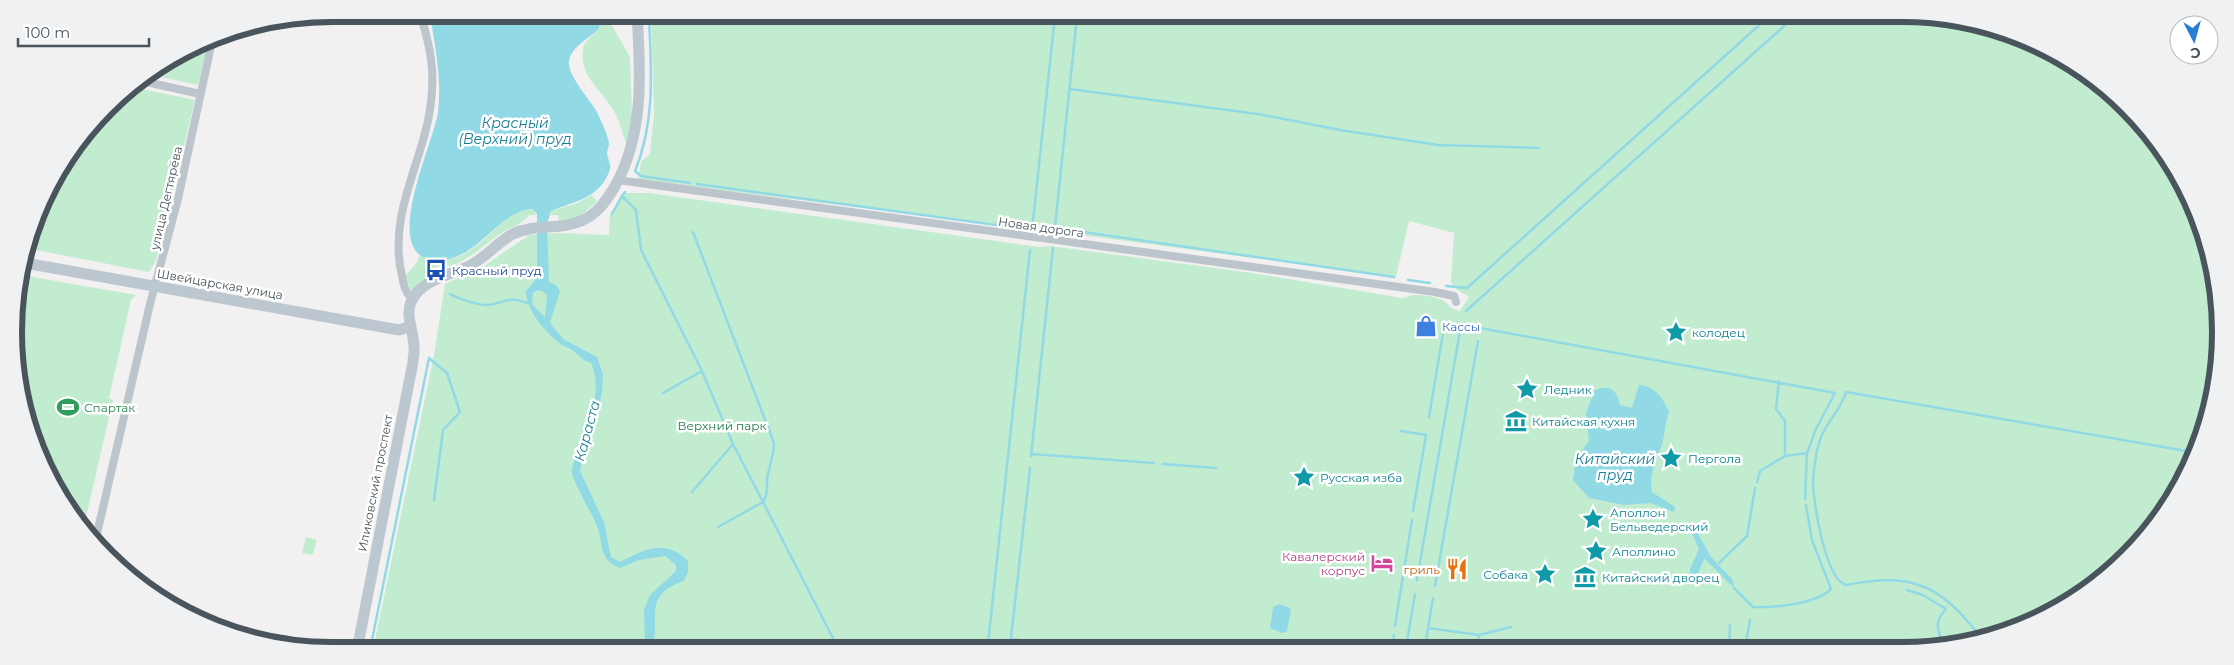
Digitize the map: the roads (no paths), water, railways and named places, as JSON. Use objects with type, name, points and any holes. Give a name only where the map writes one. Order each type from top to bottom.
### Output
[{"type":"main road","points":[[412,299],[429,283],[475,263],[514,234],[534,229],[574,224],[593,215],[609,196],[618,180],[633,143],[638,114],[637,22]]},
{"type":"main road","name":"Швейцарская улица","points":[[30,264],[399,330],[410,326]]},
{"type":"main road","name":"Иликовский проспект","points":[[359,642],[413,362],[414,347],[409,309],[412,299]]},
{"type":"street","points":[[412,299],[406,292],[396,244],[404,203],[429,112],[432,89],[430,56],[422,22]]},
{"type":"street","name":"улица Дегтярёва","points":[[97,534],[155,286],[178,199],[211,47]]},
{"type":"street","points":[[150,83],[200,94]]},
{"type":"street","name":"Новая дорога","points":[[618,180],[1435,292],[1454,296],[1456,302]]},
{"type":"water","name":"Красный (Верхний) пруд","points":[[431,22],[599,22],[599,28],[577,46],[571,55],[569,67],[575,81],[595,108],[604,128],[609,143],[607,154],[610,169],[606,179],[594,192],[578,201],[551,211],[547,224],[549,282],[556,285],[560,291],[550,323],[563,339],[597,357],[603,374],[602,392],[597,414],[585,441],[580,471],[604,522],[611,557],[620,562],[646,550],[663,548],[679,554],[688,561],[688,572],[684,581],[671,587],[658,600],[654,642],[645,642],[644,610],[650,595],[676,571],[676,565],[665,556],[639,560],[620,568],[613,565],[603,553],[596,523],[573,478],[572,471],[578,446],[594,399],[595,375],[591,363],[561,345],[542,326],[529,305],[526,291],[537,278],[537,214],[533,209],[520,212],[498,226],[466,252],[453,258],[439,260],[420,255],[411,242],[410,222],[413,198],[438,112],[439,75]],"holes":[[[538,290],[544,292],[547,296],[545,317],[532,304],[533,293]]]},
{"type":"water","name":"Китайский пруд","points":[[1639,385],[1654,390],[1664,402],[1669,412],[1662,443],[1653,469],[1651,486],[1652,492],[1675,507],[1674,512],[1650,503],[1624,505],[1589,498],[1573,480],[1576,459],[1589,441],[1586,413],[1595,390],[1609,388],[1617,395],[1620,405],[1632,408]]},
{"type":"water","points":[[1686,521],[1696,530],[1711,557],[1733,580],[1734,588],[1704,559],[1697,576],[1693,578],[1690,575],[1690,569],[1699,549]]},
{"type":"water","points":[[1279,604],[1290,608],[1291,611],[1287,631],[1282,633],[1270,628],[1273,607]]},
{"type":"waterway","points":[[649,22],[651,94],[646,133],[635,171],[641,176],[690,183]]},
{"type":"waterway","points":[[697,184],[1032,230],[1054,22]]},
{"type":"waterway","points":[[1054,236],[1076,22]]},
{"type":"waterway","points":[[1446,286],[1467,288],[1763,22]]},
{"type":"waterway","points":[[1466,311],[1789,22]]},
{"type":"waterway","points":[[1070,89],[1258,114],[1340,130],[1438,145],[1539,148]]},
{"type":"waterway","points":[[625,192],[622,196],[636,210],[641,250],[702,371],[733,444]]},
{"type":"waterway","points":[[612,214],[622,196]]},
{"type":"waterway","points":[[1056,228],[1394,277]]},
{"type":"waterway","points":[[693,232],[774,443],[767,479],[767,489],[763,502],[835,642]]},
{"type":"waterway","points":[[1031,456],[1053,248]]},
{"type":"waterway","points":[[988,642],[1030,250]]},
{"type":"waterway","points":[[1408,280],[1430,283]]},
{"type":"waterway","points":[[450,294],[457,298],[485,305],[511,300],[527,303]]},
{"type":"waterway","points":[[1417,580],[1461,325]]},
{"type":"waterway","points":[[1429,417],[1444,327]]},
{"type":"waterway","points":[[1480,328],[1835,393],[1816,429],[1807,453],[1805,499]]},
{"type":"waterway","points":[[1435,586],[1478,341]]},
{"type":"waterway","points":[[372,642],[429,358],[447,373],[460,412],[443,430],[434,500]]},
{"type":"waterway","points":[[663,393],[702,371]]},
{"type":"waterway","points":[[1779,381],[1776,409],[1785,421],[1785,456]]},
{"type":"waterway","points":[[1977,633],[1952,606],[1924,587],[1908,582],[1890,580],[1846,585],[1839,580],[1832,569],[1826,555],[1818,521],[1813,476],[1820,440],[1846,392],[2188,451]]},
{"type":"waterway","points":[[1401,431],[1426,435],[1413,511]]},
{"type":"waterway","points":[[692,492],[733,444],[763,502],[718,527]]},
{"type":"waterway","points":[[1757,482],[1760,471],[1785,456],[1807,453]]},
{"type":"waterway","points":[[1032,454],[1154,463]]},
{"type":"waterway","points":[[1163,464],[1216,468]]},
{"type":"waterway","points":[[1011,642],[1030,468]]},
{"type":"waterway","points":[[1719,563],[1747,536],[1755,488]]},
{"type":"waterway","points":[[1734,588],[1753,607],[1783,606],[1805,602],[1831,589],[1812,540],[1806,505]]},
{"type":"waterway","points":[[1395,626],[1412,520]]},
{"type":"waterway","points":[[1907,590],[1923,595],[1946,609],[1938,624],[1942,640]]},
{"type":"waterway","points":[[1407,642],[1415,594]]},
{"type":"waterway","points":[[1426,642],[1433,598]]},
{"type":"waterway","points":[[1746,642],[1750,620]]},
{"type":"waterway","points":[[1729,642],[1730,625]]},
{"type":"waterway","points":[[1428,628],[1479,635],[1511,627]]},
{"type":"waterway","points":[[1393,642],[1394,635]]},
{"type":"waterway","points":[[1478,642],[1479,635]]},
{"type":"waterway","points":[[1012,639],[1034,642]]},
{"type":"place","name":"Красный пруд","points":[[436,270]]},
{"type":"place","name":"Кассы","points":[[1426,326]]},
{"type":"place","name":"колодец","points":[[1676,332]]},
{"type":"place","name":"Ледник","points":[[1527,389]]},
{"type":"place","name":"Спартак","points":[[68,407]]},
{"type":"place","name":"Китайская кухня","points":[[1516,421]]},
{"type":"place","name":"Пергола","points":[[1671,458]]},
{"type":"place","name":"Русская изба","points":[[1304,477]]},
{"type":"place","name":"Аполлон Бельведерский","points":[[1593,519]]},
{"type":"place","name":"Аполлино","points":[[1596,551]]},
{"type":"place","name":"Кавалерский корпус","points":[[1382,563]]},
{"type":"place","name":"гриль","points":[[1457,569]]},
{"type":"place","name":"Собака","points":[[1545,574]]},
{"type":"place","name":"Китайский дворец","points":[[1585,577]]},
{"type":"park label","name":"Верхний парк","points":[[722,425]]},
{"type":"water label","name":"Караста","points":[[587,431]]}]
